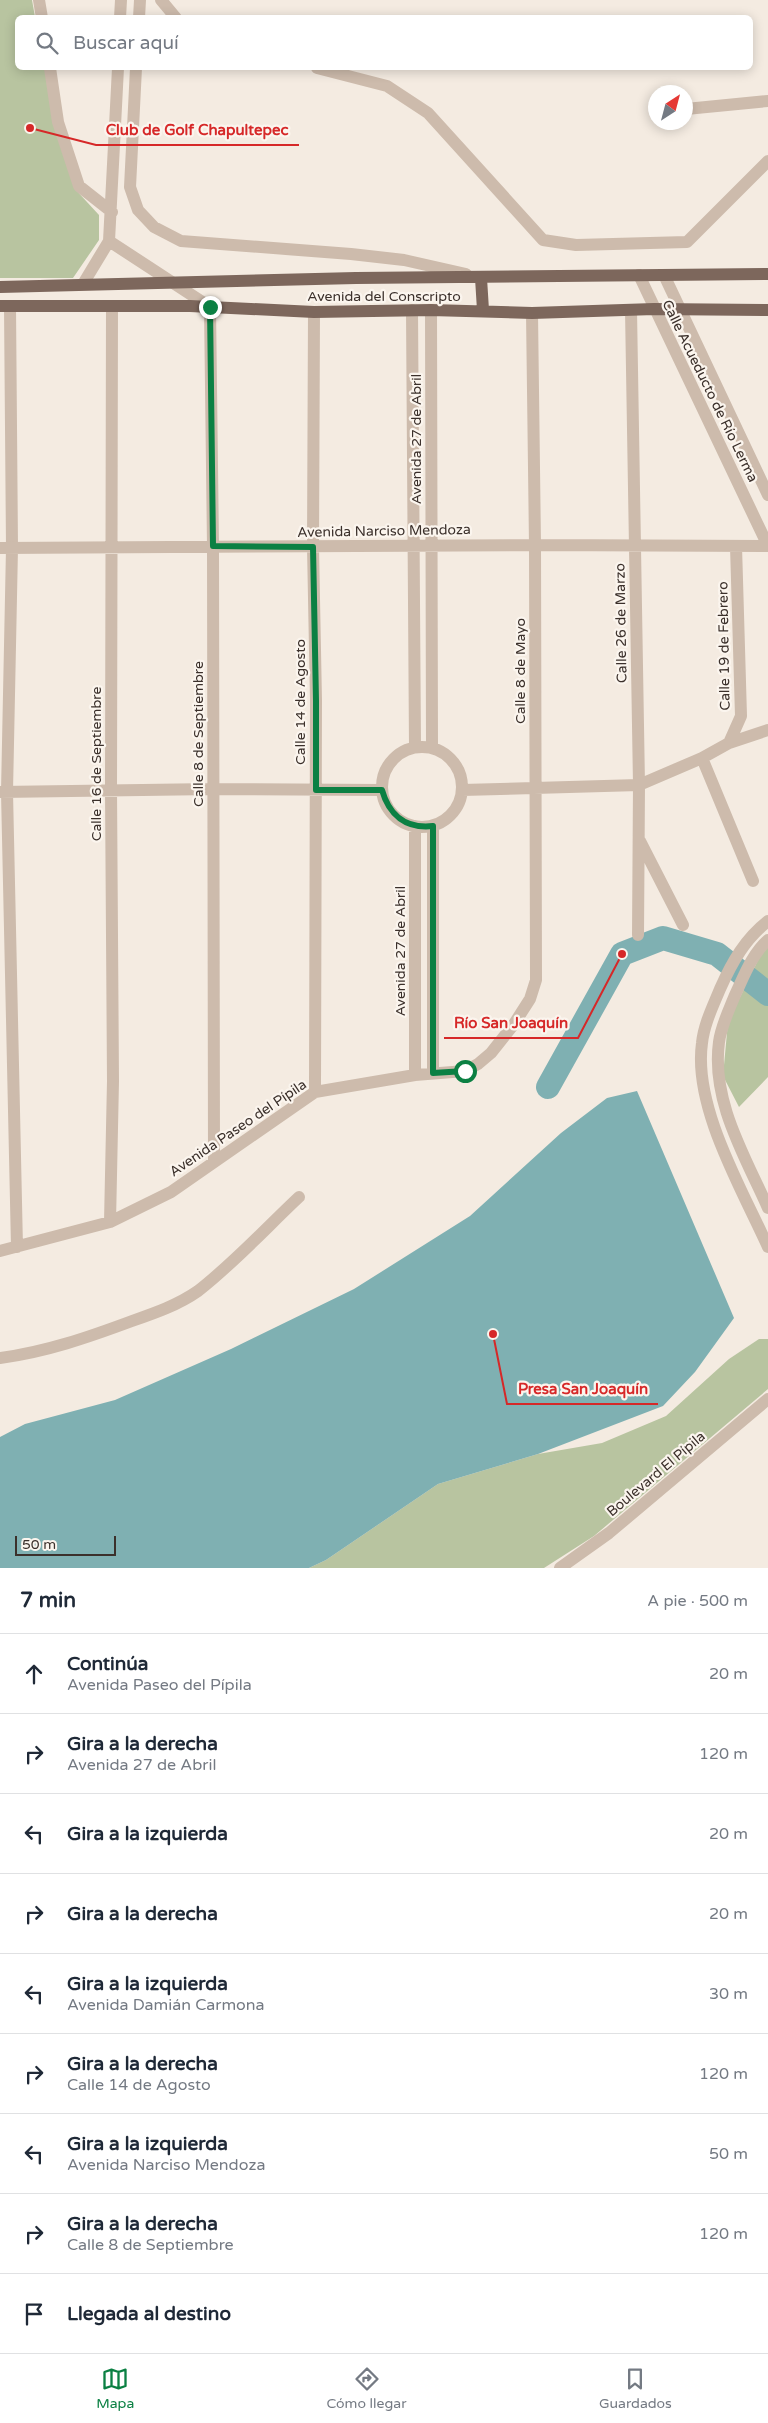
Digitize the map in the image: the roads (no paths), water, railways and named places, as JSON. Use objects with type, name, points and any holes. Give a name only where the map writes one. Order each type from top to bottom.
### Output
[{"type":"main road","name":"Avenida del Conscripto","points":[[0,287],[170,282],[768,274]]},
{"type":"main road","points":[[481,278],[483,310]]},
{"type":"main road","name":"Avenida del Conscripto","points":[[5,306],[210,307],[314,312],[483,310],[532,313],[654,309],[768,310]]},
{"type":"street","points":[[39,0],[42,15]]},
{"type":"street","points":[[120,15],[121,0]]},
{"type":"street","points":[[139,15],[140,0]]},
{"type":"street","points":[[161,0],[174,15]]},
{"type":"street","points":[[50,70],[58,122],[79,186],[112,212]]},
{"type":"street","points":[[83,284],[109,242],[118,70]]},
{"type":"street","points":[[136,70],[130,187],[138,210],[154,227],[181,241],[396,259],[481,278]]},
{"type":"street","points":[[325,70],[387,86],[428,112],[543,240],[576,245],[687,242],[768,161]]},
{"type":"street","points":[[693,108],[768,101]]},
{"type":"street","points":[[109,242],[210,307]]},
{"type":"street","name":"Calle Acueducto de Río Lerma","points":[[639,275],[768,546]]},
{"type":"street","name":"Calle Acueducto de Río Lerma","points":[[664,275],[768,495]]},
{"type":"street","points":[[5,306],[4,792],[17,1247]]},
{"type":"street","name":"Calle 16 de Septiembre","points":[[110,1222],[113,1081],[111,790],[112,306]]},
{"type":"street","name":"Calle 8 de Septiembre","points":[[210,307],[213,546],[214,1162]]},
{"type":"street","name":"Avenida 27 de Abril","points":[[412,310],[415,747]]},
{"type":"street","name":"Avenida 27 de Abril","points":[[431,310],[432,748]]},
{"type":"street","name":"Calle 26 de Marzo","points":[[631,310],[640,785],[638,935]]},
{"type":"street","name":"Calle 14 de Agosto","points":[[314,312],[313,547],[316,701],[315,1092]]},
{"type":"street","name":"Calle 8 de Mayo","points":[[514,1024],[530,1000],[536,980],[535,545],[532,313]]},
{"type":"street","name":"Avenida Narciso Mendoza","points":[[6,548],[535,545],[768,546]]},
{"type":"street","name":"Calle 19 de Febrero","points":[[729,743],[741,716],[736,546]]},
{"type":"street","points":[[462,790],[640,785],[702,758],[729,743],[768,730]]},
{"type":"street","points":[[415,747],[432,748],[445,754],[455,763],[461,776],[462,790],[460,802],[444,820],[433,826],[415,826],[403,822],[393,814],[385,803],[382,790],[383,775],[390,762],[401,752],[415,747]]},
{"type":"street","points":[[702,758],[753,881]]},
{"type":"street","points":[[4,792],[213,789],[382,790]]},
{"type":"street","name":"Avenida 27 de Abril","points":[[414,1075],[415,826]]},
{"type":"street","points":[[433,826],[433,1073]]},
{"type":"street","points":[[638,837],[683,925]]},
{"type":"street","points":[[768,921],[751,934],[726,975],[710,1013],[702,1043],[702,1082],[709,1111],[768,1247]]},
{"type":"street","points":[[768,940],[750,964],[725,1019],[719,1042],[718,1082],[724,1107],[768,1208]]},
{"type":"street","name":"Avenida Paseo del Pípila","points":[[0,1251],[110,1222],[171,1192],[315,1092],[414,1075],[465,1071],[478,1064],[491,1053],[514,1024]]},
{"type":"street","points":[[0,1358],[26,1355],[82,1340],[172,1306],[196,1292],[224,1269],[299,1197]]},
{"type":"street","name":"Boulevard El Pípila","points":[[560,1568],[600,1544],[768,1399]]},
{"type":"street","name":"Boulevard El Pípila","points":[[571,1568],[768,1408]]},
{"type":"water","points":[[637,1091],[734,1318],[695,1372],[663,1406],[538,1454],[438,1484],[326,1560],[309,1568],[0,1568],[0,1437],[25,1424],[115,1400],[231,1349],[354,1289],[470,1216],[561,1133],[607,1098]]},
{"type":"waterway","points":[[548,1087],[622,954],[663,938],[717,954],[768,994]]},
{"type":"place","name":"Club de Golf Chapultepec","points":[[30,128]]},
{"type":"place","name":"Río San Joaquín","points":[[622,954]]},
{"type":"place","name":"Presa San Joaquín","points":[[493,1334]]}]
